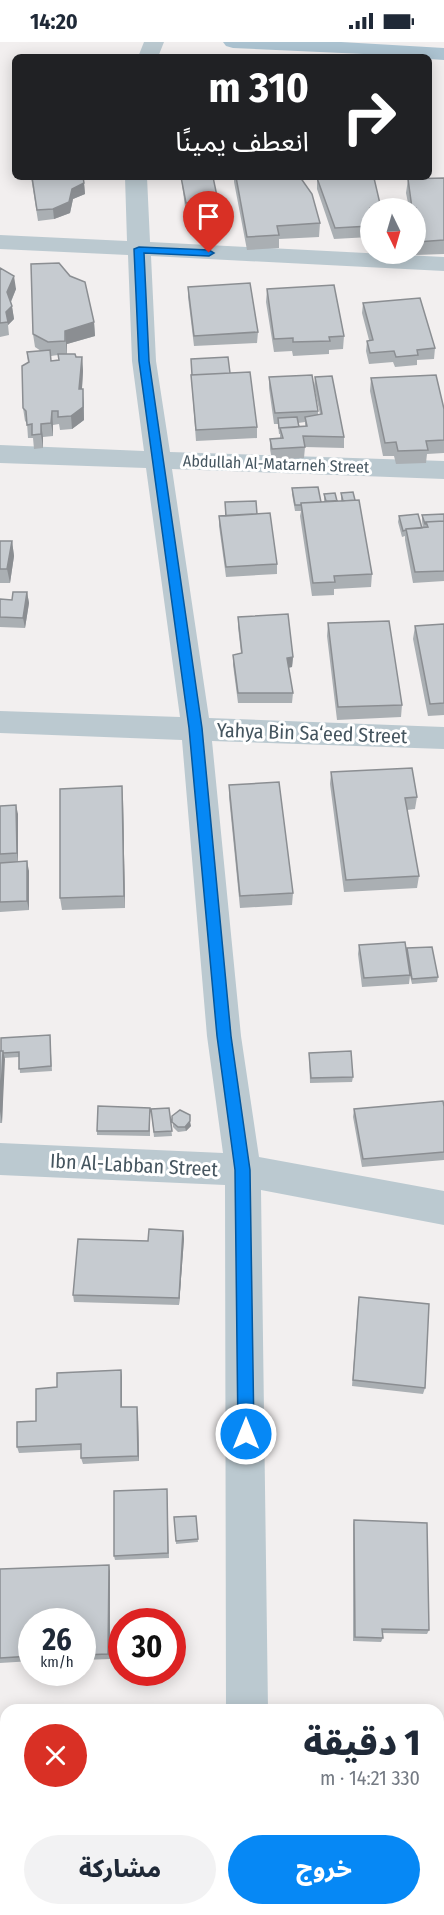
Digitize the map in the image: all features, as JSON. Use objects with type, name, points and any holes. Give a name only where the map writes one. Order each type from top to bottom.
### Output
[{"type":"main road","points":[[233,42],[444,54]]},
{"type":"street","points":[[136,180],[144,361],[196,728],[224,1036],[243,1170],[248,1704]]},
{"type":"street","points":[[0,242],[444,264]]},
{"type":"street","name":"Abdullah Al-Matarneh Street","points":[[0,454],[444,470]]},
{"type":"street","name":"Yahya Bin Sa‘eed Street","points":[[0,722],[444,738]]},
{"type":"street","name":"Ibn Al-Labban Street","points":[[0,1159],[243,1170],[444,1208]]},
{"type":"building","points":[[444,178],[444,240],[426,241],[426,198],[411,198],[408,180]]},
{"type":"building","points":[[32,180],[84,180],[84,183],[72,189],[69,202],[53,209],[37,210]]},
{"type":"building","points":[[182,180],[214,180],[218,201],[186,203]]},
{"type":"building","points":[[237,180],[302,180],[312,194],[320,223],[277,226],[279,235],[247,237]]},
{"type":"building","points":[[318,180],[374,180],[379,198],[360,198],[360,227],[335,228]]},
{"type":"building","points":[[59,263],[70,276],[85,282],[94,322],[65,331],[65,341],[48,342],[33,334],[31,264]]},
{"type":"building","points":[[0,268],[14,276],[7,292],[12,306],[6,312],[8,322],[0,323]]},
{"type":"building","points":[[250,283],[258,332],[194,336],[188,287]]},
{"type":"building","points":[[334,285],[344,336],[329,337],[330,341],[293,342],[293,338],[274,339],[267,289]]},
{"type":"building","points":[[420,298],[435,348],[417,350],[418,355],[396,357],[394,351],[370,353],[367,341],[373,340],[363,303]]},
{"type":"building","points":[[50,350],[51,361],[59,360],[58,354],[75,354],[76,357],[82,357],[79,389],[83,389],[83,407],[71,416],[58,417],[58,411],[52,411],[51,423],[41,424],[41,434],[32,435],[32,424],[27,425],[26,411],[23,408],[22,366],[29,362],[27,352]]},
{"type":"building","points":[[228,357],[230,373],[192,375],[191,359]]},
{"type":"building","points":[[250,372],[257,427],[196,430],[191,375]]},
{"type":"building","points":[[312,375],[318,411],[275,413],[269,377]]},
{"type":"building","points":[[436,375],[444,409],[444,440],[426,441],[428,450],[398,451],[396,442],[385,443],[371,378]]},
{"type":"building","points":[[332,376],[344,437],[303,436],[305,447],[272,449],[270,439],[283,438],[280,428],[307,426],[305,417],[322,414],[315,377]]},
{"type":"building","points":[[297,417],[299,427],[279,428],[278,418]]},
{"type":"building","points":[[318,487],[321,502],[295,505],[292,488]]},
{"type":"building","points":[[353,492],[355,500],[343,501],[341,493]]},
{"type":"building","points":[[335,493],[337,501],[326,501],[324,494]]},
{"type":"building","points":[[359,500],[372,574],[334,576],[335,582],[313,583],[301,503]]},
{"type":"building","points":[[256,501],[257,514],[226,516],[225,502]]},
{"type":"building","points":[[270,513],[277,564],[226,567],[219,516]]},
{"type":"building","points":[[418,514],[422,528],[403,531],[399,516]]},
{"type":"building","points":[[444,514],[444,521],[426,522],[426,524],[422,515]]},
{"type":"building","points":[[444,521],[444,571],[415,572],[406,529],[428,527],[426,522]]},
{"type":"building","points":[[0,541],[12,541],[7,569],[0,569]]},
{"type":"building","points":[[13,592],[27,592],[23,618],[0,617],[0,599],[12,600]]},
{"type":"building","points":[[288,614],[293,657],[287,658],[293,693],[238,693],[233,655],[242,653],[238,617]]},
{"type":"building","points":[[389,621],[402,705],[338,707],[328,623]]},
{"type":"building","points":[[444,624],[444,703],[430,704],[415,626]]},
{"type":"building","points":[[412,768],[417,797],[405,798],[419,876],[346,880],[331,772]]},
{"type":"building","points":[[279,782],[293,893],[240,896],[229,785]]},
{"type":"building","points":[[122,786],[124,896],[60,898],[60,789]]},
{"type":"building","points":[[16,805],[17,853],[0,854],[0,806]]},
{"type":"building","points":[[27,861],[27,901],[0,902],[0,863]]},
{"type":"building","points":[[405,942],[410,975],[364,978],[359,945]]},
{"type":"building","points":[[432,947],[438,977],[412,979],[407,948]]},
{"type":"building","points":[[50,1035],[51,1066],[19,1069],[19,1052],[3,1053],[1,1051],[1,1038]]},
{"type":"building","points":[[0,1051],[3,1051],[0,1111]]},
{"type":"building","points":[[351,1051],[353,1077],[311,1078],[309,1053]]},
{"type":"building","points":[[443,1101],[444,1152],[363,1159],[354,1109]]},
{"type":"building","points":[[98,1106],[150,1108],[149,1131],[97,1131]]},
{"type":"building","points":[[169,1108],[172,1131],[154,1132],[151,1109]]},
{"type":"building","points":[[180,1110],[190,1115],[190,1121],[185,1127],[178,1127],[172,1122],[172,1116]]},
{"type":"building","points":[[149,1229],[183,1231],[179,1298],[73,1295],[78,1239],[148,1241]]},
{"type":"building","points":[[359,1297],[429,1304],[425,1388],[353,1380]]},
{"type":"building","points":[[121,1370],[121,1407],[137,1407],[138,1456],[81,1458],[81,1444],[17,1447],[17,1422],[36,1421],[36,1389],[57,1387],[57,1373]]},
{"type":"building","points":[[167,1489],[168,1553],[114,1556],[114,1491]]},
{"type":"building","points":[[196,1516],[198,1539],[176,1541],[174,1517]]},
{"type":"building","points":[[354,1520],[427,1523],[429,1630],[382,1629],[383,1638],[355,1637]]},
{"type":"building","points":[[109,1565],[108,1654],[96,1654],[96,1608],[18,1608],[18,1657],[0,1658],[0,1569]]},
{"type":"route","points":[[209,253],[139,249],[144,361],[196,728],[224,1036],[243,1170],[246,1434]]}]
